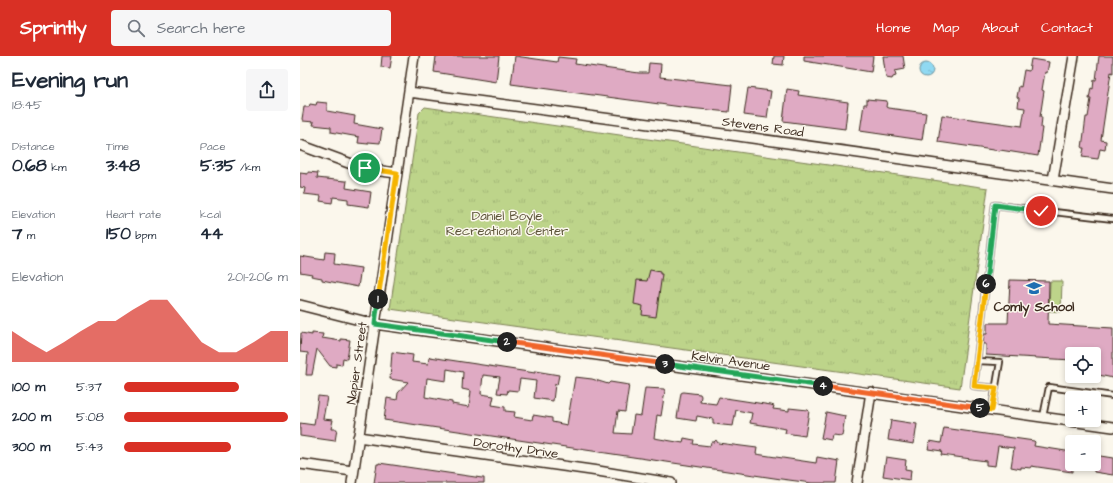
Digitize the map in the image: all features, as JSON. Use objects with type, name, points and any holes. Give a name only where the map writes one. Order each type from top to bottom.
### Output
[{"type":"street","name":"Napier Street","points":[[352,483],[414,56]]},
{"type":"street","points":[[1054,180],[1074,56]]},
{"type":"street","name":"Stevens Road","points":[[409,92],[731,135],[1113,189]]},
{"type":"street","points":[[300,145],[365,168],[397,173]]},
{"type":"street","name":"Kelvin Avenue","points":[[300,305],[375,324],[871,392],[1113,427]]},
{"type":"street","points":[[857,483],[871,392]]},
{"type":"street","name":"Dorothy Drive","points":[[358,438],[598,471],[671,483]]},
{"type":"street","points":[[300,464],[353,471]]},
{"type":"lane","points":[[996,388],[974,386],[995,205],[1113,219]]},
{"type":"lane","points":[[977,360],[1000,362],[992,410]]},
{"type":"lane","points":[[1043,417],[1049,387],[1113,396]]},
{"type":"green space","name":"Daniel Boyle Recreational Center","points":[[425,107],[988,188],[960,388],[390,309],[419,113]]},
{"type":"green space","points":[[1050,281],[1062,281],[1061,312],[1049,311]]},
{"type":"water","points":[[923,63],[929,63],[933,67],[933,73],[929,77],[923,77],[919,73],[919,67]]},
{"type":"building","points":[[382,56],[392,56],[390,68],[381,67]]},
{"type":"building","points":[[436,56],[499,56],[496,82],[434,72]]},
{"type":"building","points":[[515,56],[557,62],[558,57],[576,59],[575,64],[639,73],[648,73],[649,63],[661,64],[660,77],[732,85],[729,112],[511,84]]},
{"type":"building","points":[[774,56],[784,56],[783,65],[773,64]]},
{"type":"building","points":[[804,56],[873,56],[871,72],[804,61]]},
{"type":"building","points":[[883,56],[903,56],[905,69],[895,71],[896,76],[892,79],[886,78]]},
{"type":"building","points":[[1099,56],[1113,56],[1113,73],[1111,72],[1101,140],[1106,141],[1105,150],[1100,149],[1098,159],[1082,157],[1084,148],[1082,148],[1086,117],[1088,117],[1091,99],[1089,99],[1091,88],[1093,89],[1094,80],[1096,80]]},
{"type":"building","points":[[1031,59],[1049,62],[1047,73],[1045,72],[1042,90],[1044,91],[1040,117],[1042,117],[1042,128],[1038,156],[938,142],[942,115],[1022,126],[1025,108],[1018,107],[1019,98],[1017,97],[1019,86],[1021,87],[1024,70],[1029,71]]},
{"type":"building","points":[[748,88],[771,91],[767,118],[744,115]]},
{"type":"building","points":[[787,89],[799,91],[798,95],[848,102],[845,129],[783,121]]},
{"type":"building","points":[[867,99],[887,101],[886,107],[888,108],[926,113],[922,140],[860,131],[864,104],[867,104]]},
{"type":"building","points":[[317,102],[327,103],[327,111],[355,116],[354,124],[382,129],[380,143],[358,143],[359,137],[331,132],[331,127],[313,125],[314,122],[303,121],[304,107],[309,107],[310,104],[316,105]]},
{"type":"building","points":[[308,172],[318,173],[317,178],[347,181],[346,188],[371,192],[369,207],[348,204],[348,199],[333,197],[332,203],[320,201],[321,196],[304,194],[305,188],[300,187],[300,173],[308,174]]},
{"type":"building","points":[[325,252],[335,253],[334,264],[361,268],[358,287],[322,280],[322,278],[311,276],[312,274],[300,272],[300,256],[324,260]]},
{"type":"building","points":[[650,270],[660,272],[660,274],[662,274],[656,317],[642,315],[643,306],[634,304],[637,280],[647,281]]},
{"type":"building","points":[[1010,280],[1049,281],[1048,324],[1113,328],[1113,378],[1101,375],[1101,347],[1065,347],[1065,360],[986,355],[986,344],[983,344],[984,334],[987,334],[987,323],[1008,323]]},
{"type":"building","points":[[301,333],[312,335],[312,333],[323,334],[322,338],[341,341],[341,339],[350,340],[347,359],[343,358],[342,365],[336,364],[336,367],[330,366],[317,349],[312,375],[306,375],[308,353],[300,352]]},
{"type":"building","points":[[392,352],[413,355],[412,362],[428,364],[430,357],[535,373],[535,371],[559,375],[557,385],[555,384],[553,401],[534,398],[536,381],[520,379],[518,391],[508,390],[507,394],[497,393],[500,377],[483,375],[481,394],[494,396],[492,405],[505,407],[505,411],[515,412],[514,417],[532,420],[533,415],[552,418],[552,422],[567,425],[575,377],[592,379],[608,384],[610,382],[629,385],[625,412],[618,411],[615,433],[631,434],[634,415],[641,416],[645,388],[664,389],[665,391],[661,416],[657,415],[654,438],[683,443],[684,438],[694,440],[693,444],[710,446],[711,442],[716,440],[718,443],[757,448],[756,454],[816,463],[817,457],[839,461],[836,483],[812,483],[781,479],[384,420],[387,398],[397,400],[398,393],[408,382],[390,379]],"holes":[[[447,369],[463,372],[462,389],[471,391],[469,407],[425,397],[427,378],[446,381]]]},
{"type":"building","points":[[681,393],[700,394],[700,402],[716,404],[719,397],[771,405],[774,406],[773,409],[789,411],[789,408],[808,410],[805,436],[785,433],[786,429],[750,423],[752,413],[736,410],[733,426],[713,424],[713,419],[697,416],[696,421],[677,418]]},
{"type":"building","points":[[318,396],[327,397],[323,419],[333,420],[331,429],[337,429],[335,441],[300,436],[300,423],[314,425]]},
{"type":"building","points":[[826,412],[845,416],[842,436],[832,435],[831,440],[821,438]]},
{"type":"building","points":[[891,420],[917,424],[914,444],[888,440]]},
{"type":"building","points":[[944,428],[1034,441],[1034,446],[1065,451],[1065,471],[1031,466],[1031,468],[1021,467],[1021,469],[1011,467],[1014,448],[998,446],[995,466],[986,465],[986,461],[941,455],[942,451],[928,449],[930,441],[941,443]]},
{"type":"building","points":[[1101,456],[1113,458],[1113,475],[1094,472],[1101,471]]},
{"type":"building","points":[[886,457],[906,460],[905,469],[911,470],[910,480],[883,476]]},
{"type":"building","points":[[379,463],[484,478],[484,483],[374,483],[377,464]]},
{"type":"place","name":"Comly School","points":[[1034,288]]},
{"type":"route","points":[[365,168],[397,173],[375,324],[992,410],[996,388],[974,386],[995,205],[1041,211]]}]
